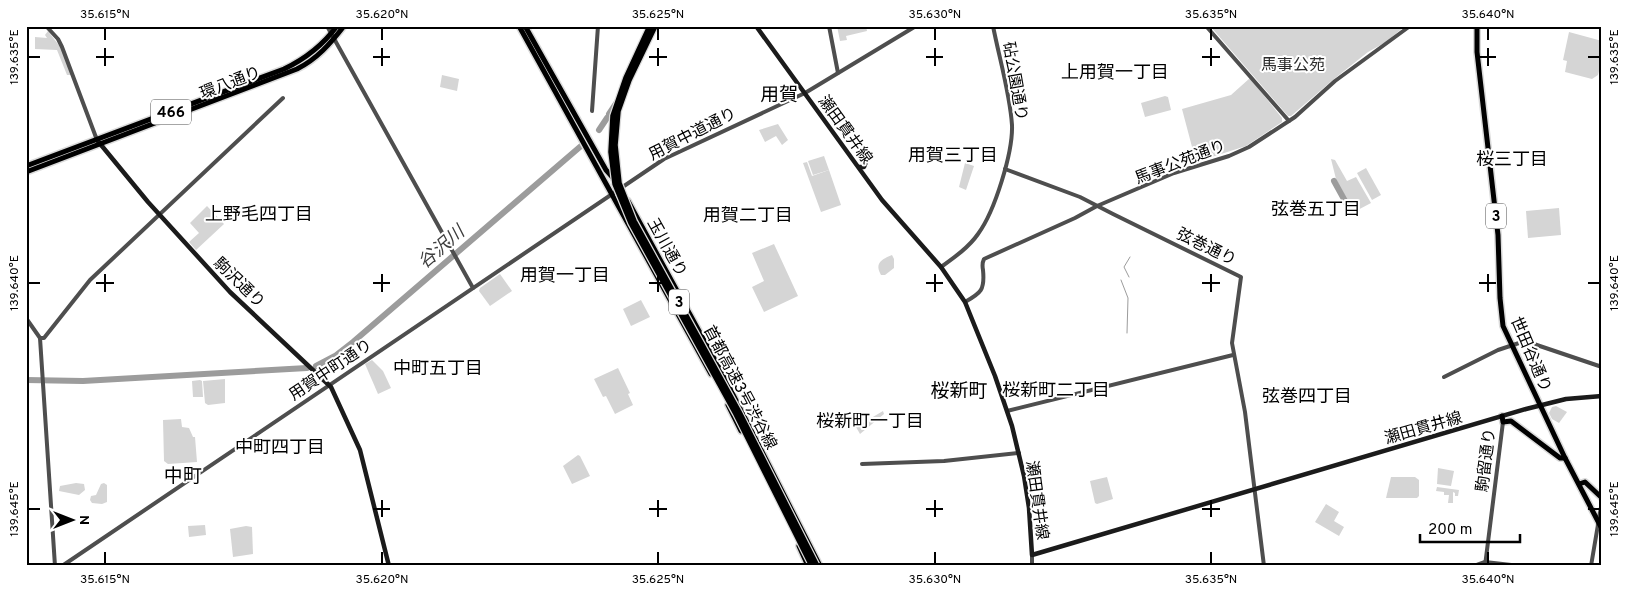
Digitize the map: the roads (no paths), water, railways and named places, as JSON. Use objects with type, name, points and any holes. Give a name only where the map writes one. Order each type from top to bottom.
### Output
[{"type":"highway","name":"首都高速3号渋谷線","points":[[650,26],[626,78],[613,116],[610,152],[618,192],[633,228],[732,406],[812,566]]},
{"type":"highway","name":"首都高速3号渋谷線","points":[[655,26],[629,80],[617,117],[615,152],[619,183],[636,225],[727,388],[818,566]]},
{"type":"main road","name":"環八通り","points":[[26,166],[304,66],[322,53],[337,26]]},
{"type":"main road","name":"環八通り","points":[[333,36],[344,26]]},
{"type":"main road","name":"玉川通り","points":[[520,26],[640,248],[729,407],[808,566]]},
{"type":"main road","name":"玉川通り","points":[[525,26],[606,170],[621,187],[728,384],[818,566]]},
{"type":"main road","name":"瀬田貫井線","points":[[756,26],[882,200],[942,267],[965,302],[1007,411],[1019,453],[1029,508],[1032,555],[1502,419],[1540,405],[1572,398],[1602,396]]},
{"type":"main road","name":"世田谷通り","points":[[1477,26],[1476,52],[1498,234],[1504,331],[1565,458],[1582,483],[1602,529]]},
{"type":"main road","name":"環八通り","points":[[26,172],[97,139]]},
{"type":"main road","name":"駒沢通り","points":[[97,139],[159,215],[230,292],[330,385],[360,450],[389,566]]},
{"type":"main road","points":[[859,167],[864,167],[866,162]]},
{"type":"main road","points":[[1502,419],[1522,428],[1560,458],[1565,458]]},
{"type":"main road","name":"3","points":[[1582,483],[1602,500]]},
{"type":"street","name":"駒沢通り","points":[[46,26],[58,39],[62,47],[97,139]]},
{"type":"street","points":[[327,26],[473,288]]},
{"type":"street","points":[[592,111],[598,26]]},
{"type":"street","points":[[829,26],[838,73]]},
{"type":"street","name":"用賀中道通り","points":[[612,194],[669,156],[805,94],[916,26]]},
{"type":"street","name":"砧公園通り","points":[[942,267],[966,248],[979,234],[988,217],[1011,149],[1012,124],[993,26]]},
{"type":"street","points":[[1206,26],[1289,121]]},
{"type":"street","name":"馬事公苑通り","points":[[965,302],[979,294],[981,290],[984,281],[982,263],[984,259],[1179,171],[1236,153],[1255,144],[1289,121],[1335,81],[1410,26]]},
{"type":"street","points":[[40,338],[44,338],[90,280],[283,98]]},
{"type":"street","name":"弦巻通り","points":[[1005,169],[1080,197],[1242,277],[1232,343],[1245,412],[1264,566]]},
{"type":"street","name":"用賀中町通り","points":[[62,566],[612,194]]},
{"type":"street","points":[[26,318],[40,338],[55,566]]},
{"type":"street","points":[[1444,378],[1498,350],[1526,341],[1602,366]]},
{"type":"street","points":[[1007,411],[1233,355]]},
{"type":"street","name":"駒留通り","points":[[1485,564],[1502,419]]},
{"type":"street","points":[[862,464],[944,461],[1019,453]]},
{"type":"street","points":[[1591,566],[1602,500]]},
{"type":"street","points":[[1032,555],[1032,566]]},
{"type":"street","points":[[1474,566],[1485,564],[1520,566]]},
{"type":"waterway","name":"谷沢川","points":[[609,114],[617,102]]},
{"type":"waterway","name":"谷沢川","points":[[599,130],[607,118]]},
{"type":"waterway","name":"谷沢川","points":[[316,366],[335,356],[353,342],[581,146]]},
{"type":"waterway","points":[[1334,181],[1350,210]]},
{"type":"waterway","points":[[1129,277],[1124,267],[1130,257]]},
{"type":"waterway","points":[[1121,280],[1128,298],[1127,333]]},
{"type":"waterway","name":"谷沢川","points":[[26,380],[83,381],[307,368]]},
{"type":"district","name":"上用賀一丁目","points":[[1115,72]]},
{"type":"district","name":"用賀","points":[[779,94]]},
{"type":"district","name":"用賀三丁目","points":[[953,155]]},
{"type":"district","name":"桜三丁目","points":[[1512,159]]},
{"type":"district","name":"弦巻五丁目","points":[[1316,209]]},
{"type":"district","name":"上野毛四丁目","points":[[259,214]]},
{"type":"district","name":"用賀二丁目","points":[[748,215]]},
{"type":"district","name":"用賀一丁目","points":[[565,275]]},
{"type":"district","name":"中町五丁目","points":[[438,368]]},
{"type":"district","name":"桜新町","points":[[959,390]]},
{"type":"district","name":"桜新町二丁目","points":[[1056,390]]},
{"type":"district","name":"弦巻四丁目","points":[[1307,396]]},
{"type":"district","name":"桜新町一丁目","points":[[870,421]]},
{"type":"district","name":"中町四丁目","points":[[280,447]]},
{"type":"district","name":"中町","points":[[183,475]]},
{"type":"park label","name":"馬事公苑","points":[[1293,64]]}]
